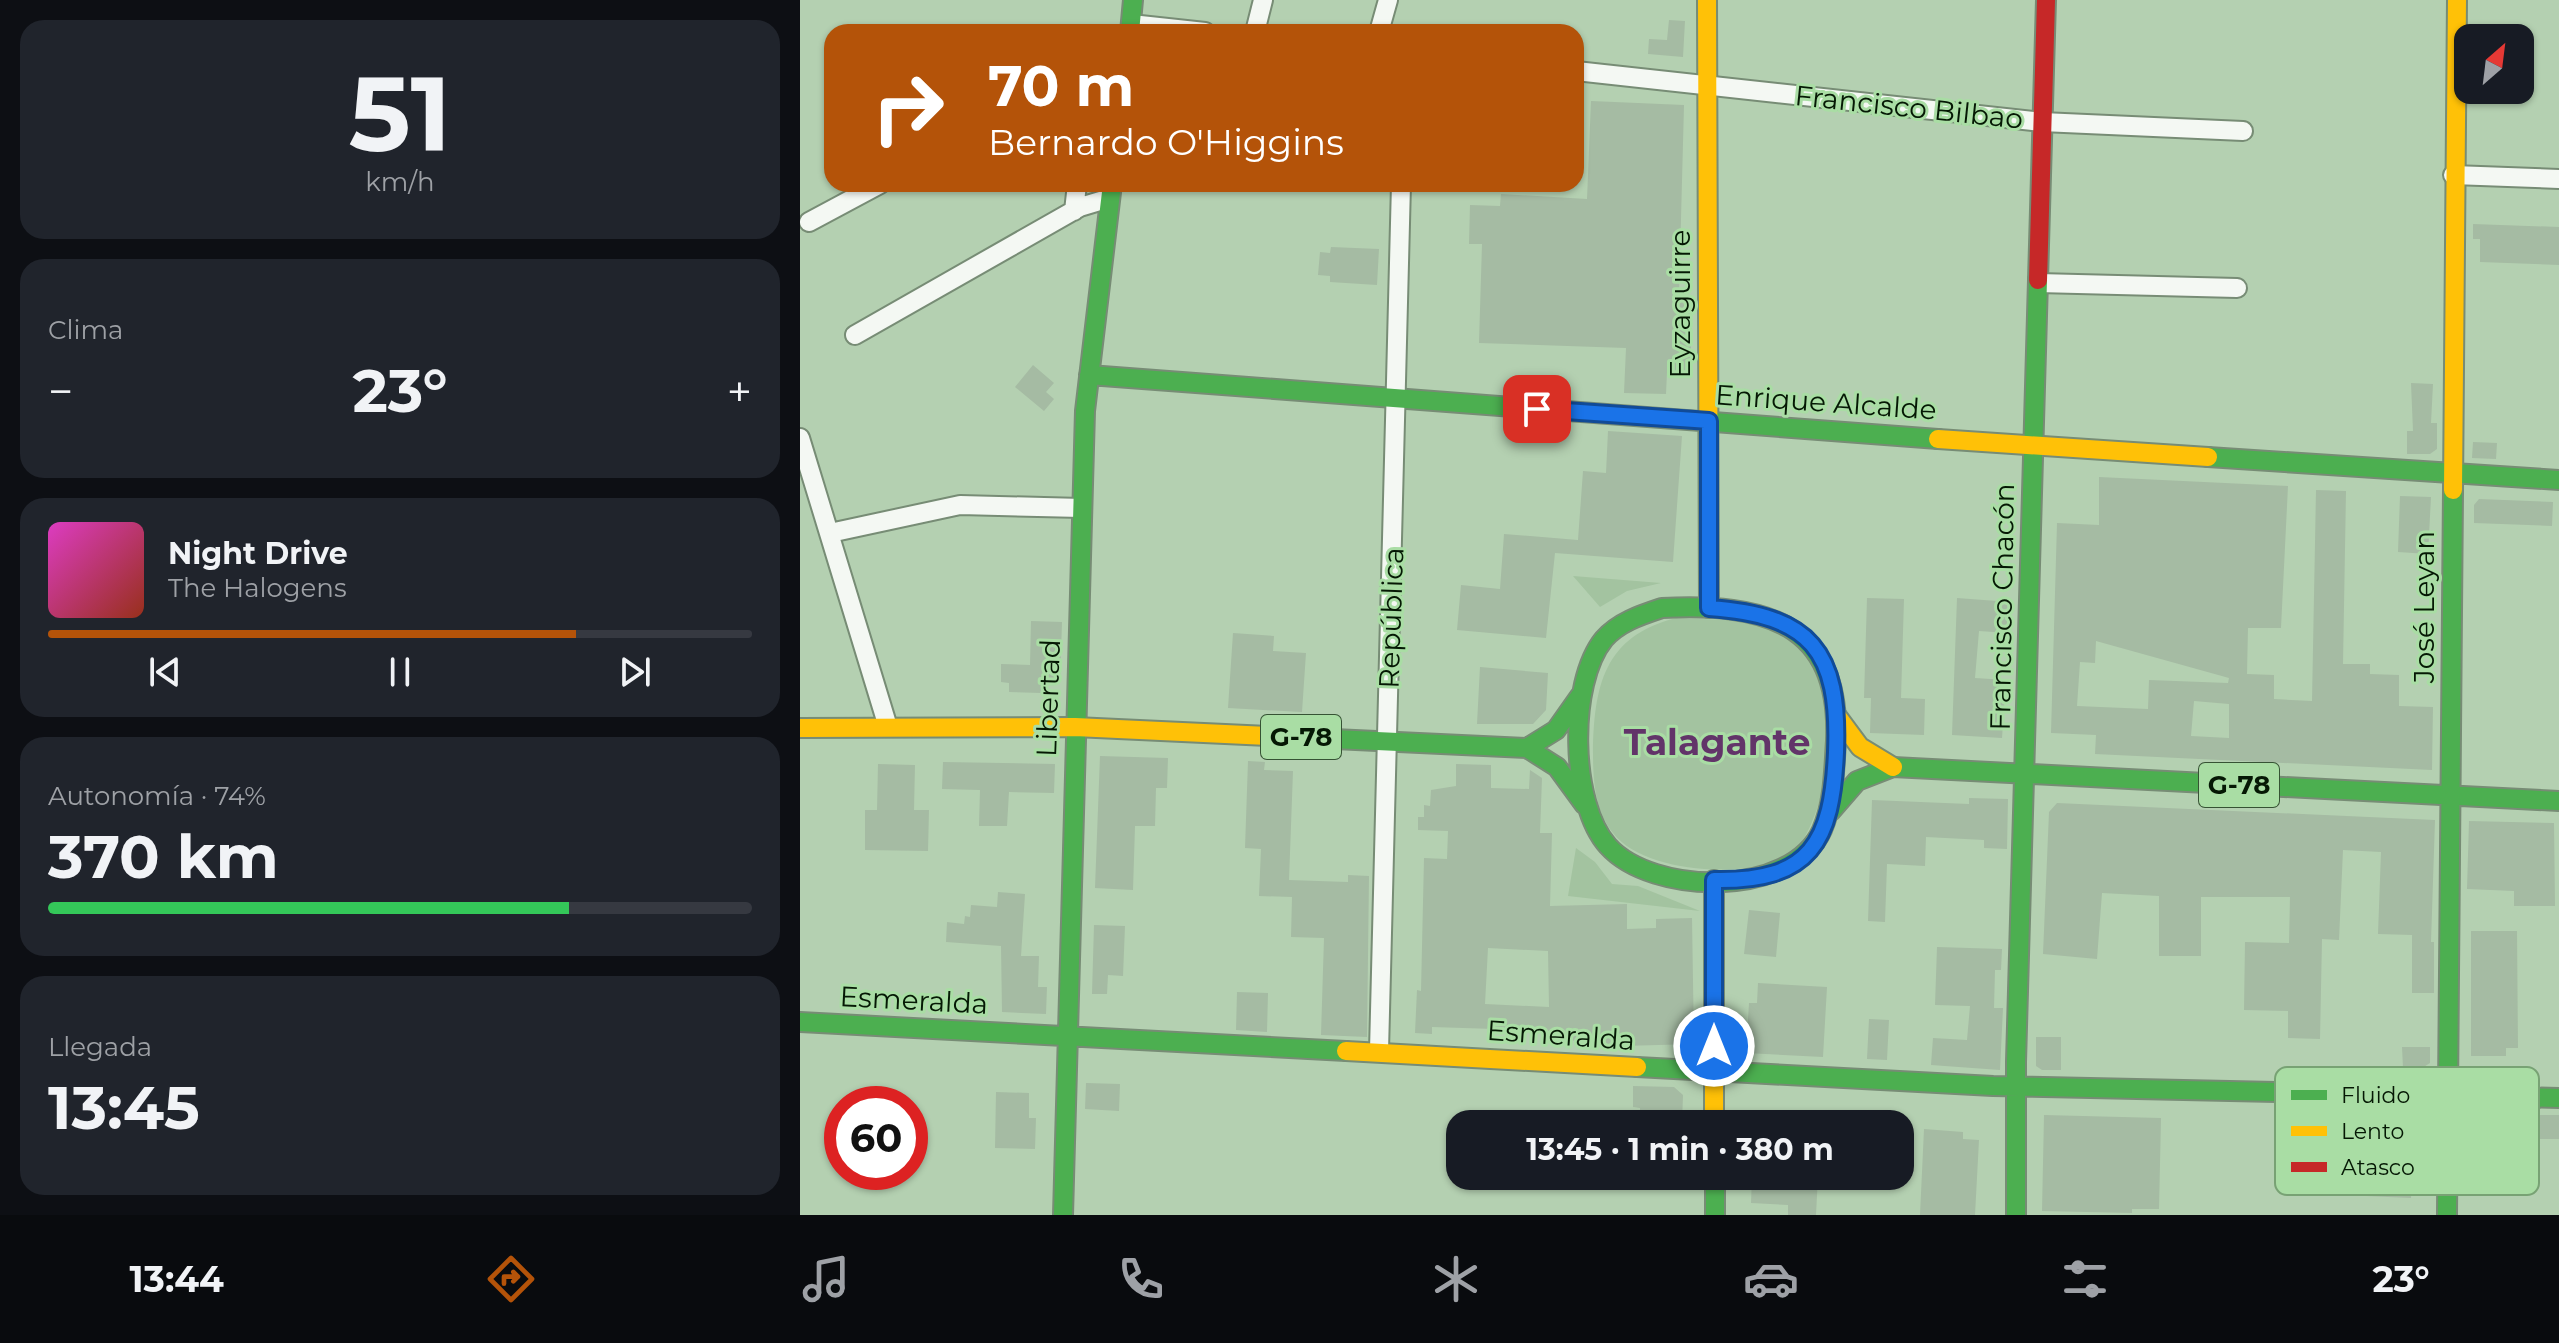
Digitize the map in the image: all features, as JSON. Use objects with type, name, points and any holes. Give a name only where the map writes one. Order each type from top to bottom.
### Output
[{"type":"street","points":[[1131,24],[1133,0]]},
{"type":"street","points":[[1257,24],[1263,0]]},
{"type":"street","points":[[1381,24],[1388,0]]},
{"type":"street","name":"Eyzaguirre","points":[[1707,0],[1709,608]]},
{"type":"street","name":"Francisco Chacón","points":[[2016,1215],[2016,1087],[2046,0]]},
{"type":"street","name":"José Leyan","points":[[2449,1067],[2453,175],[2457,0]]},
{"type":"street","name":"Francisco Bilbao","points":[[1584,72],[2042,122],[2243,131]]},
{"type":"street","points":[[2453,175],[2559,179]]},
{"type":"street","points":[[809,222],[865,192]]},
{"type":"street","points":[[1074,211],[1076,192]]},
{"type":"street","points":[[855,335],[1109,192]]},
{"type":"street","name":"Libertad","points":[[1063,1215],[1082,508],[1089,375],[1111,192]]},
{"type":"street","name":"República","points":[[1379,1051],[1401,192]]},
{"type":"street","points":[[2038,283],[2237,288]]},
{"type":"street","name":"Enrique Alcalde","points":[[1089,375],[2034,446],[2559,480]]},
{"type":"street","points":[[800,438],[888,727]]},
{"type":"street","points":[[830,533],[960,505],[1082,508]]},
{"type":"street","name":"G-78","points":[[1584,804],[1580,696],[1590,658],[1606,636],[1622,623],[1662,608],[1709,608],[1767,615],[1801,634],[1819,653],[1827,668],[1837,716],[1831,811]]},
{"type":"street","name":"G-78","points":[[1527,748],[1556,730],[1580,696]]},
{"type":"street","name":"G-78","points":[[1837,716],[1860,747],[1893,767]]},
{"type":"street","name":"G-78","points":[[800,728],[1075,727],[1527,748],[1557,767],[1584,804],[1603,843],[1631,865],[1657,875],[1714,880],[1755,880],[1787,869],[1818,840],[1831,811],[1857,781],[1893,767],[2559,801]]},
{"type":"street","points":[[1714,880],[1714,1110]]},
{"type":"street","name":"Esmeralda","points":[[800,1022],[1379,1051],[1714,1073],[2016,1087],[2275,1092]]},
{"type":"street","name":"Esmeralda","points":[[2539,1097],[2559,1098]]},
{"type":"street","points":[[1715,1190],[1715,1215]]},
{"type":"street","name":"José Leyan","points":[[2447,1195],[2447,1215]]},
{"type":"green space","points":[[1573,576],[1661,583],[1627,591],[1600,607]]},
{"type":"green space","points":[[1676,618],[1740,621],[1771,627],[1802,648],[1823,679],[1829,735],[1817,809],[1798,846],[1788,855],[1770,863],[1723,870],[1671,864],[1647,857],[1627,846],[1613,833],[1602,815],[1596,795],[1593,763],[1594,729],[1596,706],[1608,667],[1618,651],[1633,637]]},
{"type":"green space","points":[[1576,848],[1595,862],[1612,884],[1638,886],[1700,911],[1568,896]]},
{"type":"building","points":[[1669,20],[1685,21],[1683,57],[1648,54],[1649,39],[1667,40]]},
{"type":"building","points":[[1591,101],[1684,105],[1679,295],[1693,296],[1690,373],[1667,372],[1666,394],[1624,393],[1626,348],[1479,343],[1482,244],[1469,244],[1470,205],[1500,206],[1501,194],[1587,199]]},
{"type":"building","points":[[2473,224],[2559,227],[2559,265],[2480,262],[2480,239],[2473,239]]},
{"type":"building","points":[[1331,247],[1379,249],[1377,285],[1330,282],[1330,276],[1318,275],[1320,252],[1330,253]]},
{"type":"building","points":[[1033,365],[1054,383],[1046,392],[1054,399],[1044,411],[1015,387]]},
{"type":"building","points":[[2411,383],[2433,384],[2431,423],[2437,423],[2437,449],[2430,454],[2407,454],[2407,431],[2413,431]]},
{"type":"building","points":[[1608,431],[1682,436],[1673,562],[1555,553],[1546,638],[1457,630],[1461,585],[1500,589],[1504,534],[1578,540],[1583,471],[1606,473]]},
{"type":"building","points":[[2473,442],[2497,443],[2496,459],[2472,458]]},
{"type":"building","points":[[2099,477],[2288,486],[2281,628],[2248,628],[2247,674],[2274,675],[2274,699],[2312,701],[2316,490],[2346,491],[2343,664],[2370,664],[2370,674],[2399,675],[2399,706],[2433,707],[2432,770],[2095,754],[2096,735],[2051,733],[2057,523],[2099,525]],"holes":[[[2096,641],[2229,678],[2228,683],[2149,680],[2148,709],[2077,706],[2080,662],[2095,663]],[[2194,701],[2229,704],[2229,738],[2191,736]]]},
{"type":"building","points":[[2400,496],[2431,497],[2428,554],[2398,552]]},
{"type":"building","points":[[2479,499],[2553,502],[2552,526],[2474,523],[2474,505]]},
{"type":"building","points":[[1867,598],[1904,599],[1901,698],[1925,699],[1924,735],[1870,733],[1871,698],[1864,698]]},
{"type":"building","points":[[1957,598],[2010,602],[2008,633],[1979,631],[1975,678],[2006,680],[2002,738],[1952,735]]},
{"type":"building","points":[[1031,621],[1062,622],[1060,683],[1041,682],[1041,693],[1009,692],[1009,683],[1001,682],[1001,664],[1030,665]]},
{"type":"building","points":[[1233,633],[1274,636],[1273,651],[1306,653],[1302,712],[1228,708]]},
{"type":"building","points":[[1480,667],[1548,673],[1546,710],[1533,724],[1477,724]]},
{"type":"building","points":[[1100,756],[1168,758],[1167,788],[1156,788],[1155,826],[1135,826],[1133,890],[1095,888]]},
{"type":"building","points":[[1248,761],[1265,762],[1264,770],[1293,771],[1289,880],[1348,882],[1348,875],[1369,876],[1367,1037],[1321,1035],[1324,938],[1291,937],[1292,897],[1259,896],[1261,849],[1245,848]]},
{"type":"building","points":[[943,762],[1055,764],[1054,793],[1009,792],[1007,826],[979,826],[980,790],[942,789]]},
{"type":"building","points":[[878,764],[915,765],[914,810],[929,810],[928,851],[865,850],[865,810],[877,810]]},
{"type":"building","points":[[1456,764],[1491,765],[1491,788],[1529,789],[1530,770],[1542,778],[1540,833],[1552,833],[1550,906],[1627,904],[1627,929],[1656,928],[1656,919],[1692,918],[1694,1044],[1587,1047],[1587,1041],[1552,1040],[1553,1031],[1432,1027],[1432,1034],[1415,1033],[1417,990],[1421,991],[1424,858],[1447,859],[1448,831],[1418,830],[1418,817],[1424,817],[1424,805],[1430,806],[1431,790],[1456,786]],"holes":[[[1488,948],[1548,951],[1549,1007],[1485,1004]]]},
{"type":"building","points":[[1969,798],[2008,799],[2007,849],[1984,848],[1984,840],[1926,837],[1925,866],[1887,864],[1885,922],[1868,921],[1872,800],[1969,804]]},
{"type":"building","points":[[2057,803],[2435,820],[2431,942],[2434,942],[2434,993],[2412,993],[2412,935],[2378,934],[2381,852],[2343,850],[2339,940],[2322,939],[2320,1039],[2288,1038],[2288,1011],[2244,1010],[2245,942],[2289,943],[2290,897],[2201,897],[2201,956],[2159,956],[2159,896],[2102,893],[2097,959],[2043,954],[2049,812]]},
{"type":"building","points":[[2469,821],[2554,823],[2555,906],[2514,906],[2514,891],[2467,889]]},
{"type":"building","points":[[998,892],[1025,894],[1021,956],[1039,956],[1038,987],[1047,987],[1046,1014],[1002,1012],[1001,946],[946,942],[947,922],[964,924],[965,916],[970,917],[971,905],[997,907]]},
{"type":"building","points":[[1749,910],[1780,913],[1776,957],[1744,954]]},
{"type":"building","points":[[1094,925],[1125,926],[1123,976],[1108,975],[1107,994],[1092,994]]},
{"type":"building","points":[[2471,931],[2517,931],[2518,1048],[2506,1048],[2506,1056],[2471,1056]]},
{"type":"building","points":[[1937,947],[2002,949],[2001,970],[1995,970],[1994,1008],[2003,1008],[2000,1070],[1931,1065],[1933,1038],[1967,1040],[1970,1006],[1935,1005]]},
{"type":"building","points":[[1758,983],[1827,987],[1823,1057],[1746,1053],[1749,1003],[1757,1003]]},
{"type":"building","points":[[1237,992],[1268,993],[1267,1032],[1236,1030]]},
{"type":"building","points":[[1869,1019],[1889,1020],[1887,1060],[1867,1059]]},
{"type":"building","points":[[2036,1037],[2061,1037],[2061,1070],[2042,1070],[2036,1066]]},
{"type":"building","points":[[2402,1047],[2430,1047],[2430,1063],[2424,1067],[2403,1067]]},
{"type":"building","points":[[1086,1083],[1120,1084],[1119,1111],[1085,1109]]},
{"type":"building","points":[[1633,1086],[1674,1087],[1683,1095],[1682,1110],[1640,1110],[1633,1107]]},
{"type":"building","points":[[996,1092],[1029,1093],[1029,1118],[1036,1118],[1035,1149],[995,1148]]},
{"type":"building","points":[[2044,1115],[2161,1118],[2159,1209],[2132,1209],[2132,1213],[2042,1211]]},
{"type":"building","points":[[2539,1115],[2559,1115],[2559,1139],[2539,1139]]},
{"type":"building","points":[[1924,1129],[1963,1132],[1963,1139],[1979,1140],[1975,1215],[1920,1215]]},
{"type":"building","points":[[1751,1190],[1817,1190],[1816,1215],[1788,1215],[1788,1205],[1751,1203]]},
{"type":"building","points":[[2366,1195],[2411,1195],[2411,1198]]},
{"type":"traffic: fast","points":[[1131,24],[1133,0]]},
{"type":"traffic: fast","points":[[1063,1215],[1085,411],[1111,192]]},
{"type":"traffic: fast","points":[[2016,1215],[2016,1062],[2038,280]]},
{"type":"traffic: fast","points":[[1089,375],[1938,439]]},
{"type":"traffic: fast","points":[[2208,457],[2559,480]]},
{"type":"traffic: fast","points":[[2448,1067],[2453,490]]},
{"type":"traffic: fast","points":[[1699,607],[1763,616],[1789,628],[1810,645],[1825,669],[1834,701],[1836,741],[1829,808],[1822,830],[1806,853],[1782,868],[1752,878],[1720,882],[1687,881],[1656,874],[1629,862],[1608,846],[1595,827],[1586,802],[1578,743],[1584,684],[1592,659],[1610,633],[1631,620],[1662,608],[1699,607]]},
{"type":"traffic: fast","points":[[1527,748],[1556,730],[1580,696]]},
{"type":"traffic: fast","points":[[1268,736],[1527,748],[1557,767],[1584,804]]},
{"type":"traffic: fast","points":[[1831,811],[1857,781],[1893,767],[2559,801]]},
{"type":"traffic: fast","points":[[800,1022],[1346,1051]]},
{"type":"traffic: fast","points":[[1637,1067],[1993,1086],[2275,1092]]},
{"type":"traffic: fast","points":[[2539,1098],[2559,1098]]},
{"type":"traffic: fast","points":[[1715,1190],[1715,1215]]},
{"type":"traffic: fast","points":[[2447,1195],[2447,1215]]},
{"type":"traffic: slow","points":[[1707,0],[1709,608]]},
{"type":"traffic: slow","points":[[2453,490],[2457,0]]},
{"type":"traffic: slow","points":[[1938,439],[2208,457]]},
{"type":"traffic: slow","points":[[1837,716],[1860,747],[1893,767]]},
{"type":"traffic: slow","points":[[800,728],[1075,727],[1268,736]]},
{"type":"traffic: slow","points":[[1714,880],[1714,1110]]},
{"type":"traffic: slow","points":[[1346,1051],[1637,1067]]},
{"type":"traffic: jam","points":[[2038,280],[2046,0]]},
{"type":"district","name":"Talagante","points":[[1717,742]]},
{"type":"route","points":[[1537,409],[1709,421],[1709,608],[1767,615],[1789,626],[1819,653],[1833,684],[1837,716],[1833,794],[1831,811],[1818,840],[1796,863],[1768,877],[1714,880],[1714,1046]]}]
